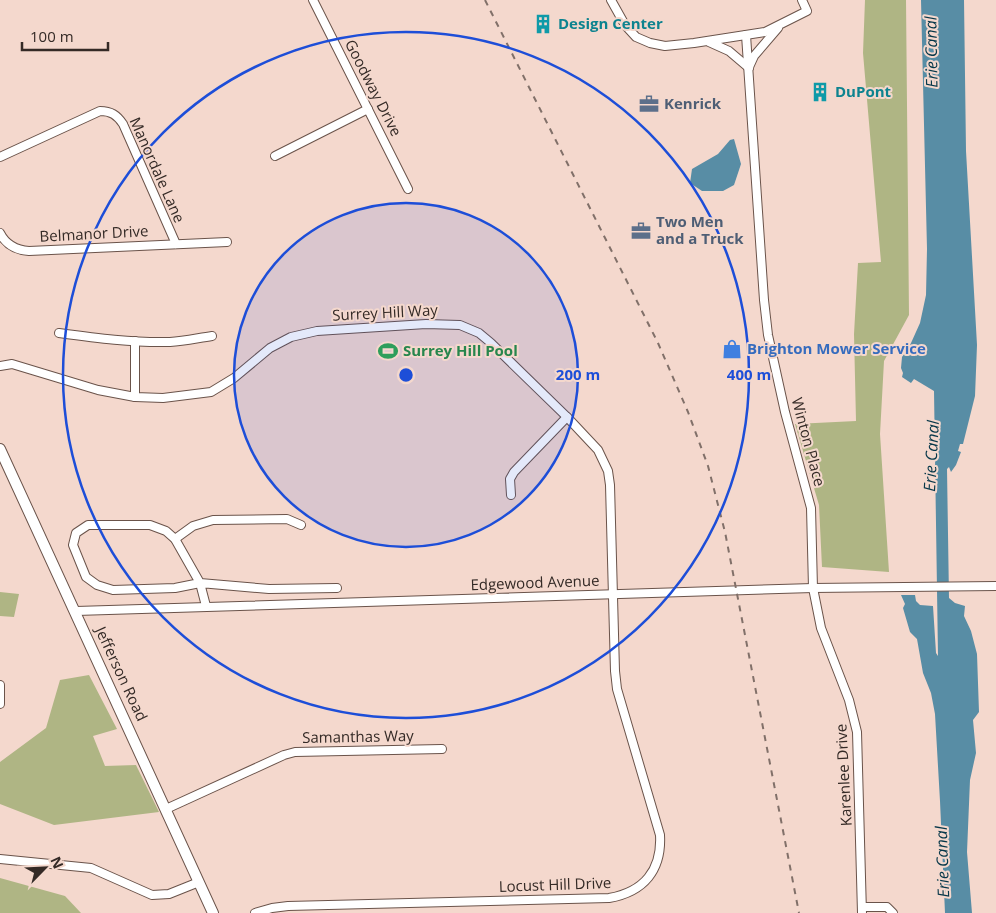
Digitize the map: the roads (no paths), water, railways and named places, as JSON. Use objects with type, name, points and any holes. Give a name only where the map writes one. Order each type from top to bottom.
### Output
[{"type":"main road","name":"Jefferson Road","points":[[0,449],[213,913]]},
{"type":"street","name":"Goodway Drive","points":[[313,0],[408,189]]},
{"type":"street","points":[[611,0],[624,25],[636,37],[650,43],[665,46],[765,32],[807,11],[802,0]]},
{"type":"street","points":[[707,41],[729,51],[749,68],[754,56],[781,24]]},
{"type":"street","name":"Winton Place","points":[[746,35],[768,335],[785,412],[811,508],[813,588]]},
{"type":"street","points":[[275,156],[368,109]]},
{"type":"street","name":"Manordale Lane","points":[[0,157],[100,111],[115,114],[123,124],[176,244]]},
{"type":"street","name":"Belmanor Drive","points":[[0,233],[12,246],[20,250],[29,251],[227,242]]},
{"type":"street","name":"Surrey Hill Way","points":[[0,366],[12,364],[98,390],[135,397],[163,398],[211,392],[234,378],[270,348],[291,337],[317,331],[426,324],[460,325],[479,333],[491,343],[598,450],[608,471],[613,594]]},
{"type":"street","points":[[59,333],[95,338],[172,342],[212,336]]},
{"type":"street","points":[[135,397],[136,341]]},
{"type":"street","points":[[511,495],[510,479],[514,472],[567,417]]},
{"type":"street","points":[[176,538],[193,526],[213,520],[288,519],[301,525]]},
{"type":"street","points":[[206,606],[200,583],[176,538],[166,531],[150,525],[88,525],[76,533],[73,542],[78,560],[86,577],[104,589],[174,588],[200,583],[269,589],[337,588]]},
{"type":"street","name":"Edgewood Avenue","points":[[76,612],[206,606],[813,588],[996,586]]},
{"type":"street","name":"Karenlee Drive","points":[[813,588],[821,628],[849,700],[857,732],[862,910],[887,908],[894,913]]},
{"type":"street","name":"Locust Hill Drive","points":[[255,913],[288,906],[609,898],[630,892],[644,882],[656,864],[660,834],[617,689],[613,594]]},
{"type":"street","points":[[0,685],[0,704]]},
{"type":"street","name":"Samanthas Way","points":[[166,809],[280,756],[295,752],[442,749]]},
{"type":"street","points":[[0,859],[91,868],[152,894],[169,894],[199,882]]},
{"type":"water","name":"Erie Canal","points":[[921,0],[964,0],[966,151],[977,345],[975,396],[963,444],[960,444],[958,451],[961,452],[951,472],[949,467],[947,469],[949,598],[955,603],[965,606],[964,616],[971,631],[977,654],[979,712],[973,720],[976,753],[970,780],[967,852],[972,913],[945,913],[935,714],[931,693],[923,673],[917,639],[910,632],[903,608],[905,604],[901,595],[915,595],[916,601],[920,605],[933,606],[936,653],[938,656],[934,391],[914,379],[911,383],[902,377],[901,368],[902,357],[920,323],[926,295],[927,249]]},
{"type":"water","points":[[734,139],[741,164],[734,185],[723,191],[702,191],[690,183],[692,169],[718,154],[730,140]]},
{"type":"railway","points":[[485,0],[658,343],[688,412],[708,466],[725,532],[799,913]]},
{"type":"place","name":"Design Center","points":[[543,24]]},
{"type":"place","name":"DuPont","points":[[820,92]]},
{"type":"place","name":"Kenrick","points":[[649,104]]},
{"type":"place","name":"Two Men and a Truck","points":[[641,231]]},
{"type":"place","name":"Brighton Mower Service","points":[[732,349]]},
{"type":"place","name":"Surrey Hill Pool","points":[[388,351]]}]
